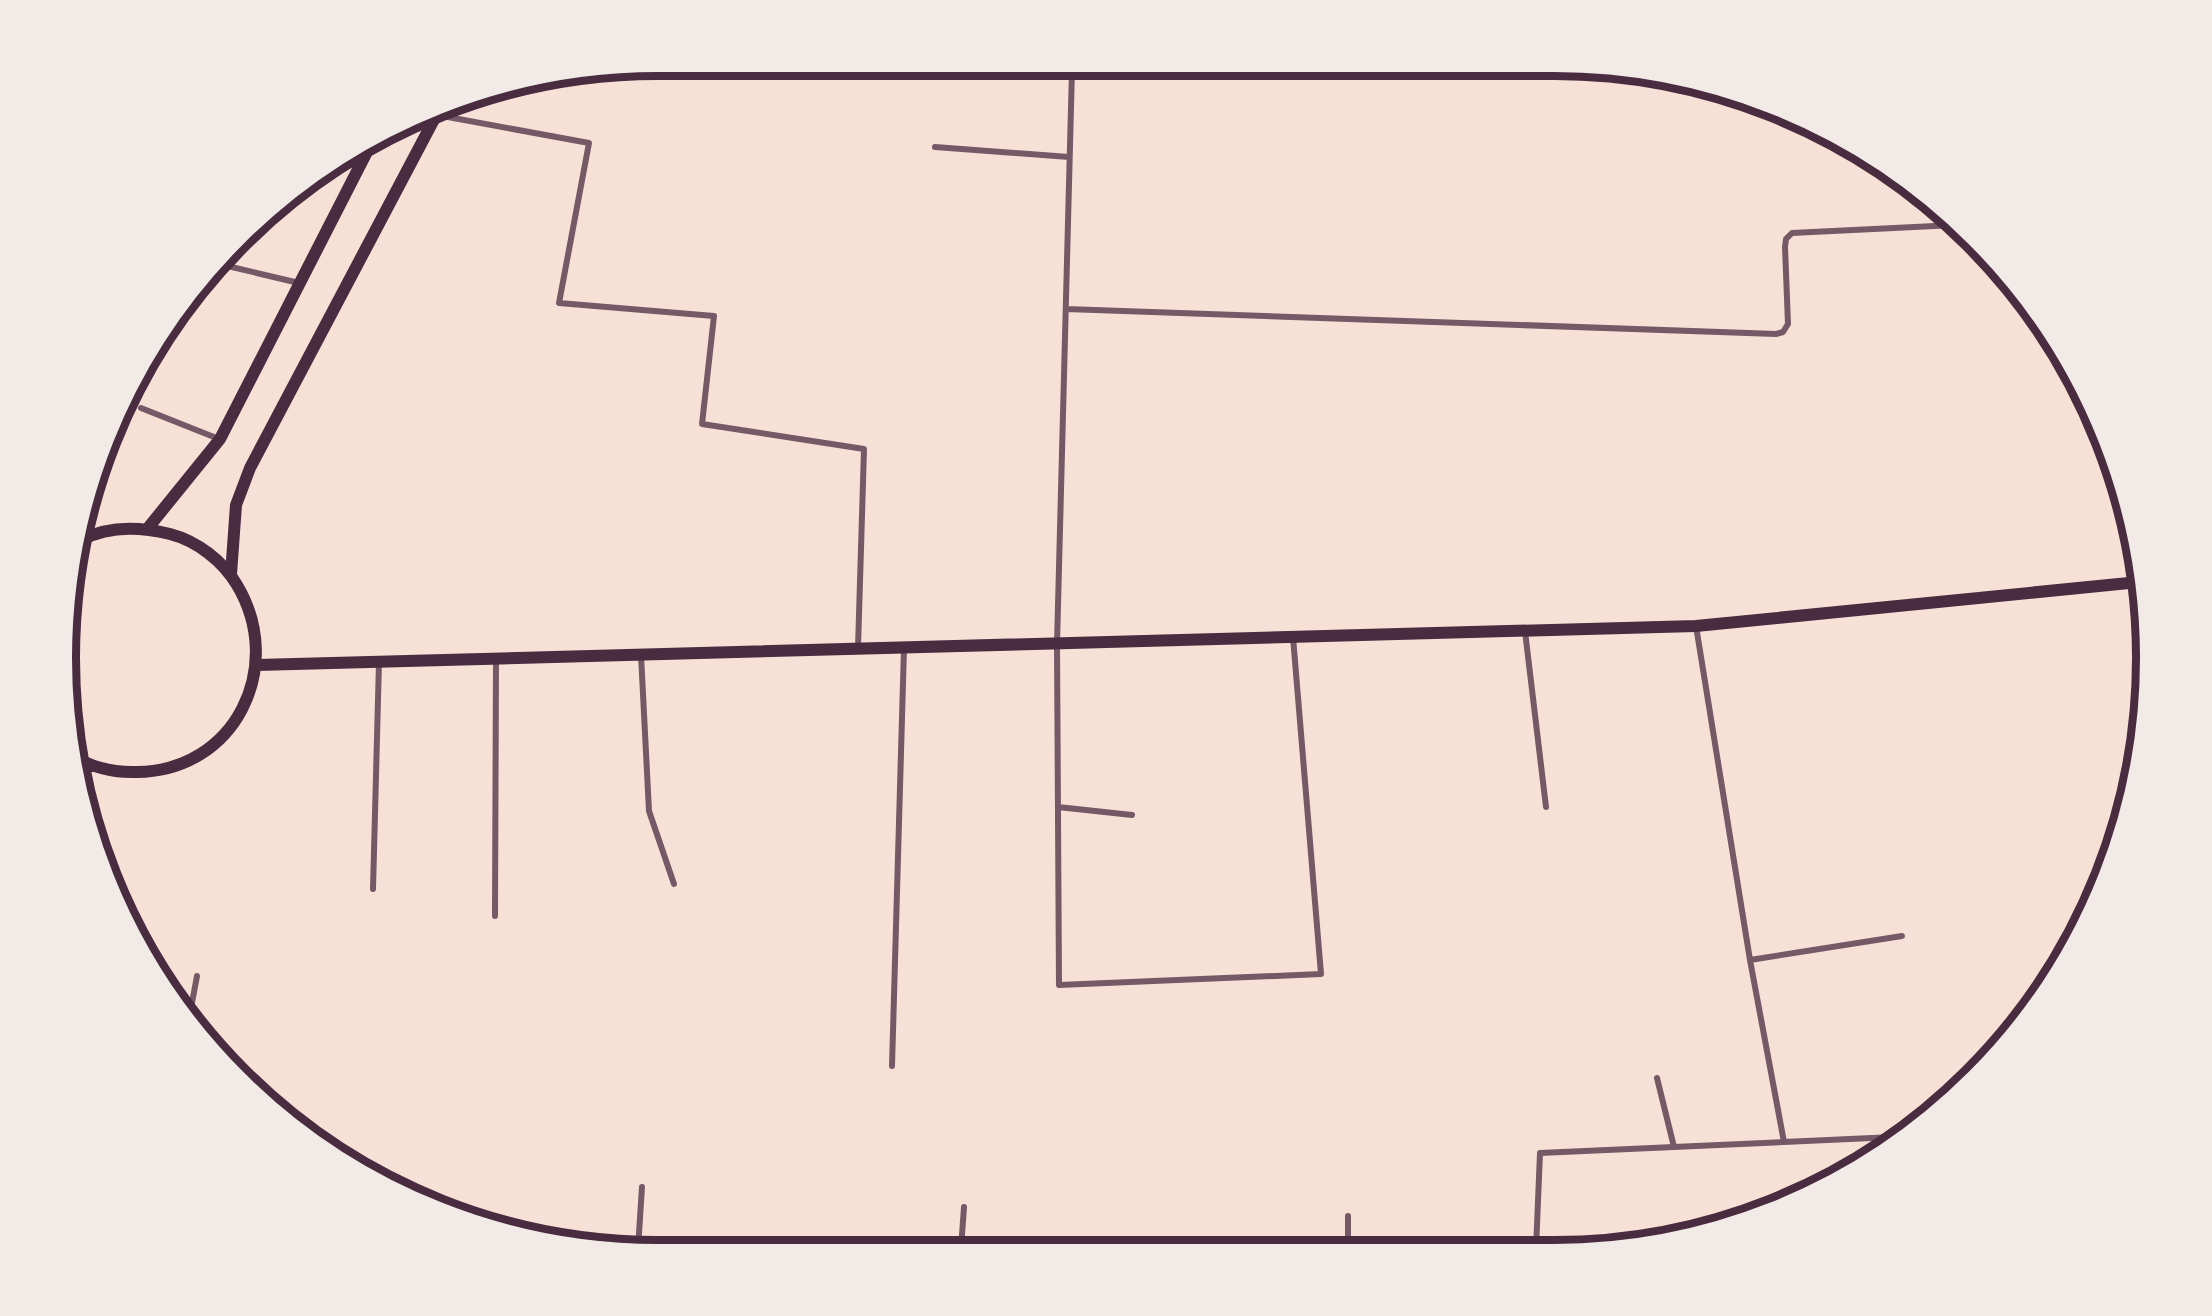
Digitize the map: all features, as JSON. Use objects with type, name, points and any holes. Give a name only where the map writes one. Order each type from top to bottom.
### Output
[{"type":"main road","points":[[231,574],[237,505],[250,468],[431,123]]},
{"type":"main road","points":[[148,528],[220,439],[365,155]]},
{"type":"main road","points":[[88,765],[120,773],[152,772],[183,763],[211,747],[233,724],[249,696],[257,665],[256,633],[247,602],[231,574],[207,552],[179,536],[148,528],[116,529],[90,536]]},
{"type":"main road","points":[[257,665],[1696,626],[2131,583]]},
{"type":"street","points":[[1072,76],[1057,644],[1059,985],[1321,974],[1293,637]]},
{"type":"street","points":[[451,115],[589,142],[560,303],[714,316],[702,424],[864,449],[858,649]]},
{"type":"street","points":[[934,147],[1069,157]]},
{"type":"street","points":[[1066,309],[1776,334],[1783,332],[1788,324],[1785,248],[1786,239],[1792,233],[1942,226]]},
{"type":"street","points":[[229,266],[299,284]]},
{"type":"street","points":[[141,408],[220,439]]},
{"type":"street","points":[[1696,626],[1750,960],[1784,1142]]},
{"type":"street","points":[[1525,631],[1546,807]]},
{"type":"street","points":[[892,1066],[904,648]]},
{"type":"street","points":[[641,655],[649,811],[674,884]]},
{"type":"street","points":[[495,916],[496,659]]},
{"type":"street","points":[[373,890],[379,662]]},
{"type":"street","points":[[1058,807],[1132,815]]},
{"type":"street","points":[[1750,960],[1902,936]]},
{"type":"street","points":[[192,1005],[197,976]]},
{"type":"street","points":[[1657,1078],[1674,1147]]},
{"type":"street","points":[[1536,1240],[1540,1153],[1882,1138]]},
{"type":"street","points":[[639,1239],[642,1188]]},
{"type":"street","points":[[962,1240],[964,1208]]},
{"type":"street","points":[[1348,1216],[1348,1240]]}]
